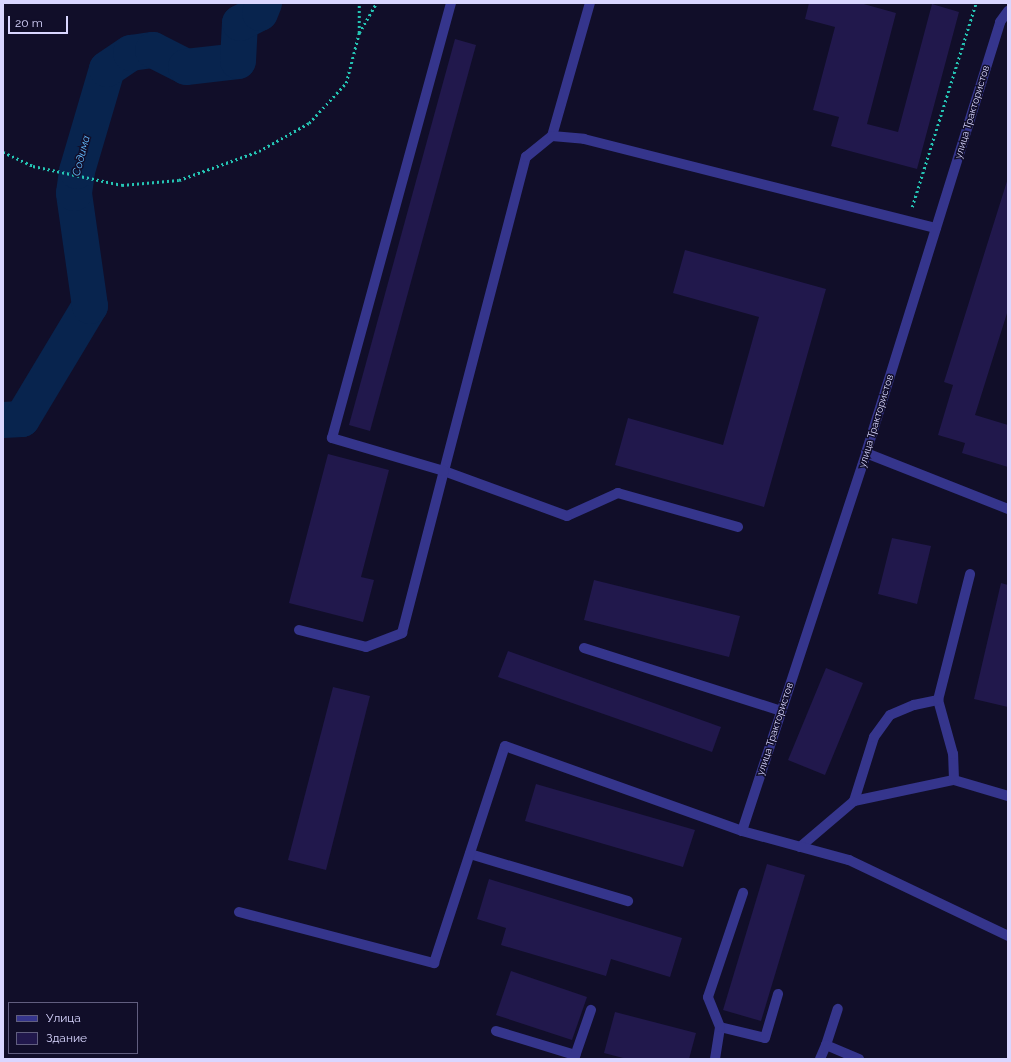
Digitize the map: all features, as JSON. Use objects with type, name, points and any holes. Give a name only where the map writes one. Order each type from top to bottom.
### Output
[{"type":"street","points":[[451,3],[332,438],[444,471],[567,516],[618,493],[738,526]]},
{"type":"street","points":[[299,630],[366,647],[402,633],[526,157],[552,136],[590,3]]},
{"type":"street","name":"улица Трактористов","points":[[742,831],[866,454],[1000,22],[1008,11]]},
{"type":"street","points":[[552,136],[584,139],[907,222],[936,228]]},
{"type":"street","points":[[866,454],[1008,509]]},
{"type":"street","points":[[954,780],[953,754],[938,700],[970,574]]},
{"type":"street","points":[[584,648],[781,711]]},
{"type":"street","points":[[854,801],[874,737],[890,715],[914,705],[938,700]]},
{"type":"street","points":[[239,912],[434,963],[505,746],[742,831],[849,860],[1008,936]]},
{"type":"street","points":[[800,847],[854,801],[954,780],[1008,796]]},
{"type":"street","points":[[470,854],[628,901]]},
{"type":"street","points":[[715,1059],[720,1027],[708,997],[743,893]]},
{"type":"street","points":[[720,1027],[764,1038],[778,994]]},
{"type":"street","points":[[820,1059],[838,1009]]},
{"type":"street","points":[[496,1031],[575,1057],[591,1010]]},
{"type":"street","points":[[826,1045],[859,1059]]},
{"type":"path","points":[[3,152],[33,166],[122,185],[178,180],[259,151],[308,123],[346,83],[359,33],[359,3]]},
{"type":"path","points":[[359,33],[376,3]]},
{"type":"path","points":[[907,222],[976,3]]},
{"type":"building","points":[[809,3],[860,3],[896,13],[867,124],[898,132],[932,4],[959,12],[917,169],[831,146],[839,117],[813,110],[835,27],[805,19]]},
{"type":"building","points":[[455,39],[476,45],[370,431],[349,425]]},
{"type":"building","points":[[1008,178],[1008,310],[975,415],[1008,425],[1008,467],[962,453],[965,443],[938,435],[953,385],[944,382]]},
{"type":"building","points":[[685,250],[826,289],[764,507],[615,465],[628,418],[723,445],[759,317],[673,293]]},
{"type":"building","points":[[328,454],[389,470],[361,577],[374,580],[363,622],[289,603]]},
{"type":"building","points":[[892,538],[931,546],[917,604],[878,594]]},
{"type":"building","points":[[594,580],[740,616],[729,657],[584,620]]},
{"type":"building","points":[[1001,583],[1008,585],[1008,707],[974,699]]},
{"type":"building","points":[[508,651],[721,727],[712,752],[498,677]]},
{"type":"building","points":[[826,668],[863,683],[825,775],[788,760]]},
{"type":"building","points":[[333,687],[370,696],[326,870],[288,860]]},
{"type":"building","points":[[536,784],[695,830],[683,867],[525,821]]},
{"type":"building","points":[[767,864],[805,875],[761,1021],[723,1010]]},
{"type":"building","points":[[489,879],[682,938],[670,977],[611,959],[606,976],[501,945],[506,928],[477,919]]},
{"type":"building","points":[[511,971],[587,997],[572,1040],[496,1015]]},
{"type":"building","points":[[615,1012],[696,1033],[689,1059],[627,1059],[604,1053]]},
{"type":"waterway","name":"Содима","points":[[3,420],[22,419],[90,306],[74,193],[77,171],[107,69],[131,53],[153,50],[186,67],[238,61],[240,23],[260,13],[264,3]]}]
